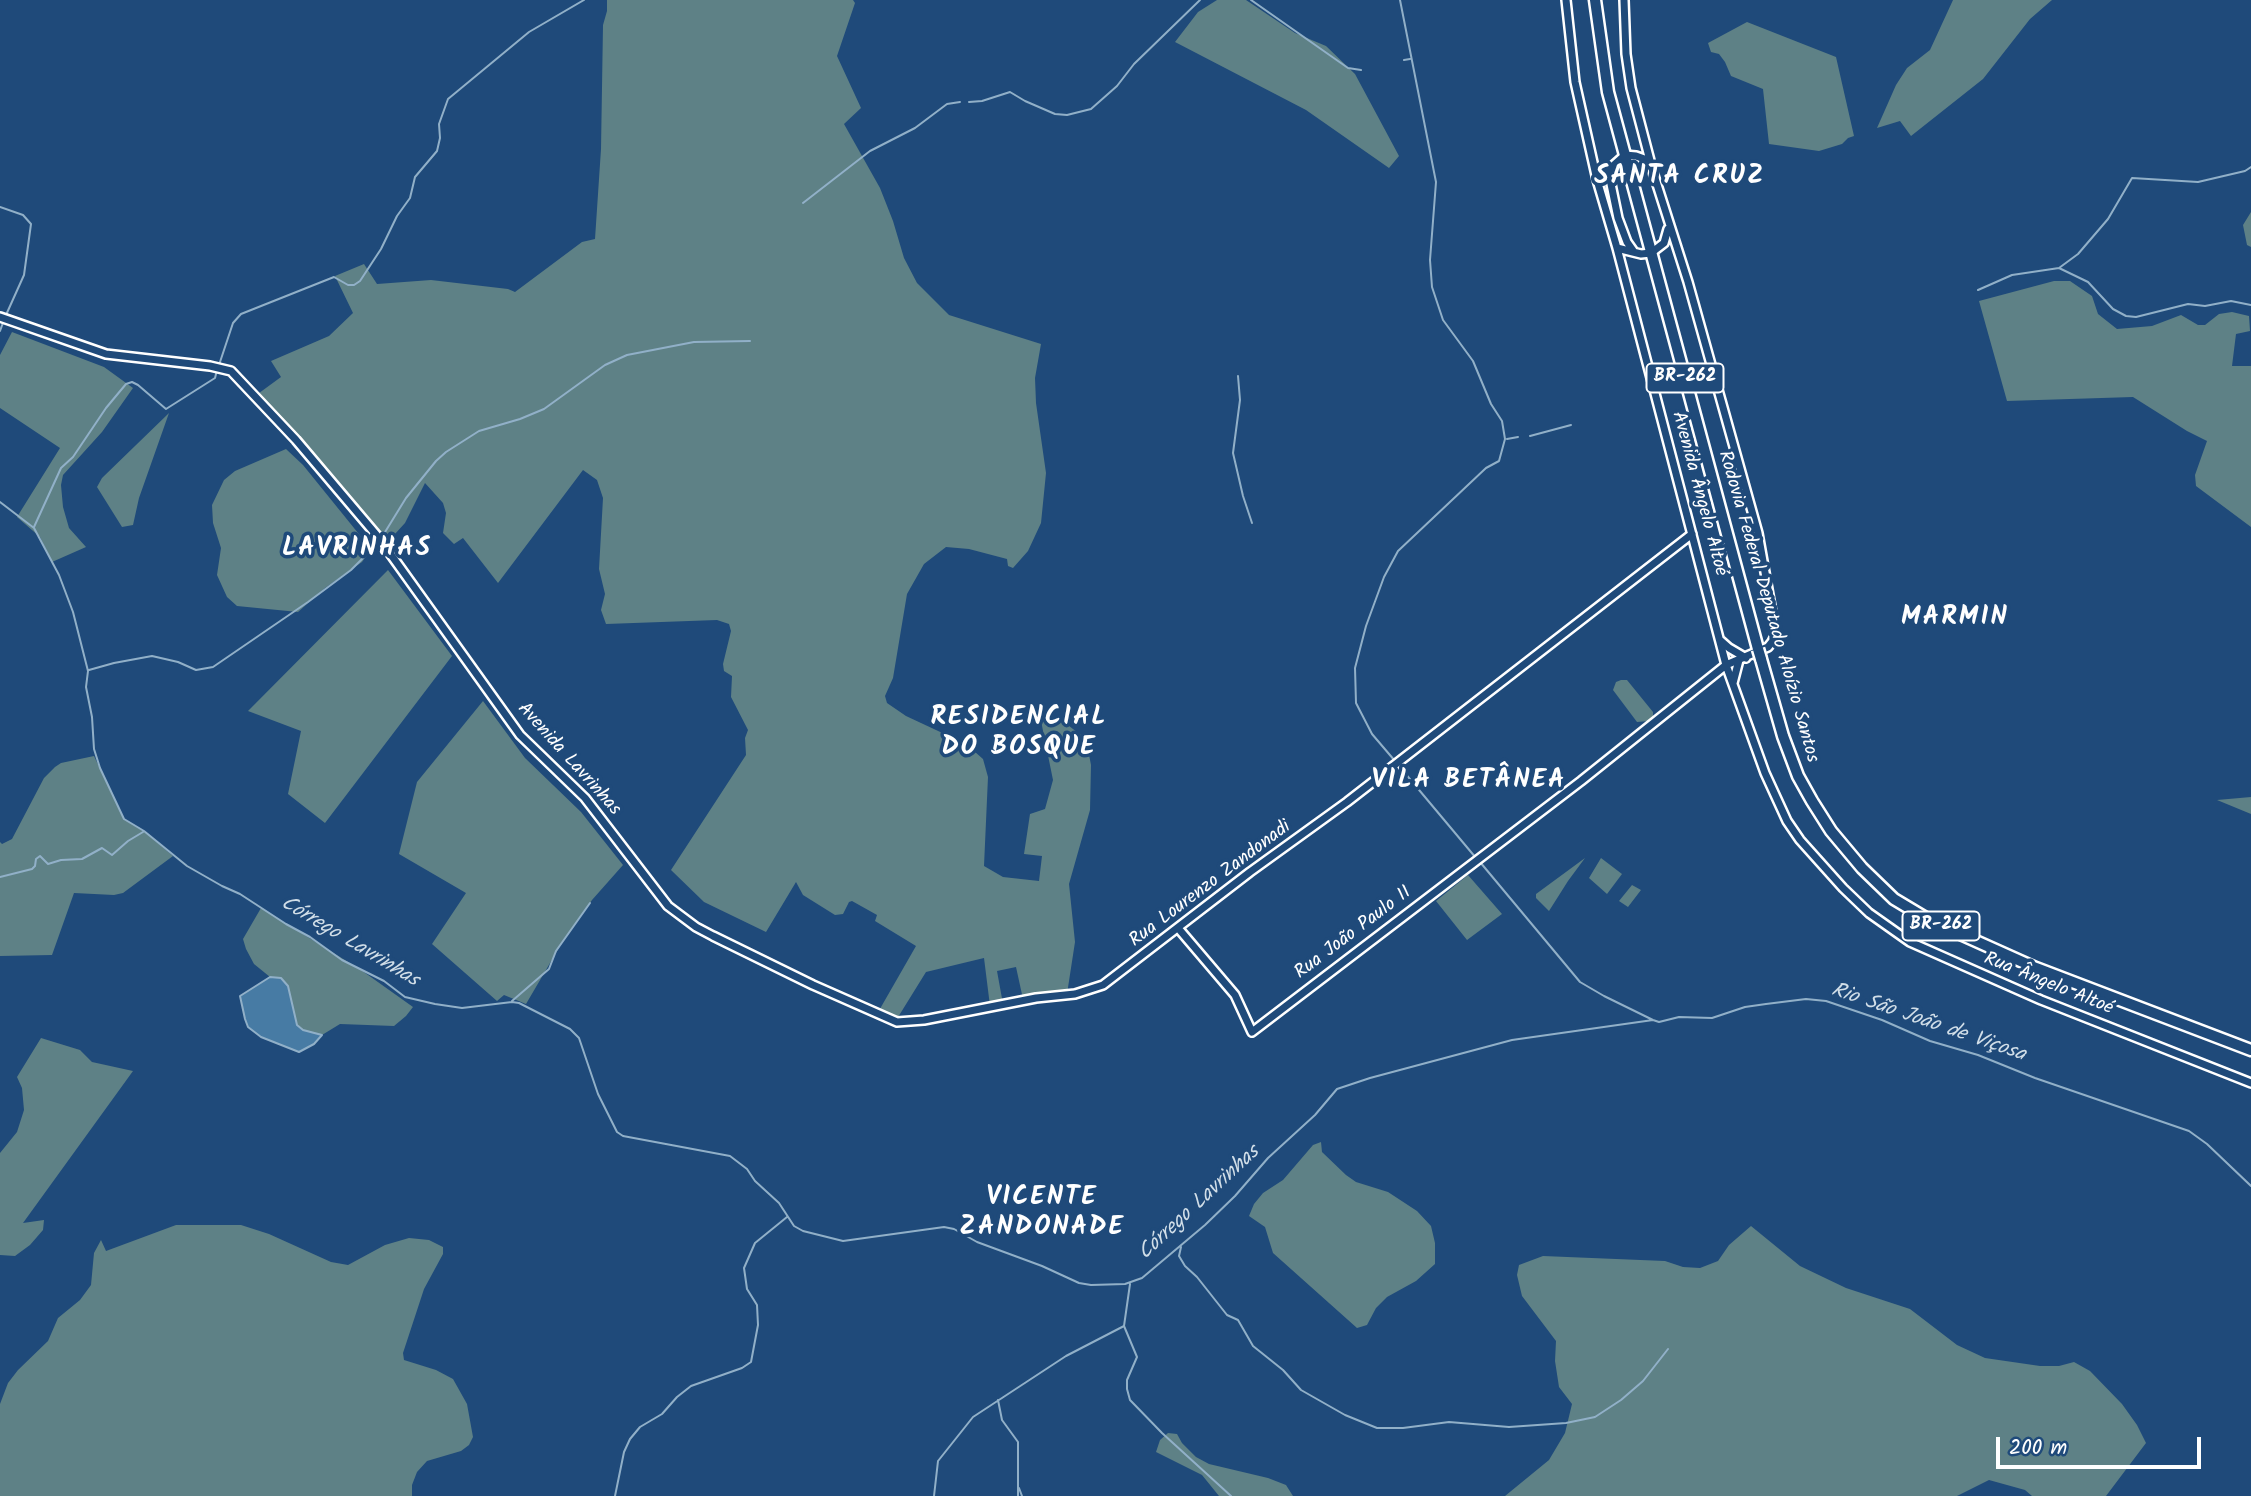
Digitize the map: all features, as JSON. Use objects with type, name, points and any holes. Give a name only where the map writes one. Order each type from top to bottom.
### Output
[{"type":"highway","name":"Rodovia Federal Deputado Aloízio Santos","points":[[1595,0],[1602,61],[1651,253],[1783,736],[1798,776],[1812,801],[1831,831],[1894,899],[1929,920],[2036,968],[2251,1050]]},
{"type":"street","name":"Avenida Ângelo Altoé","points":[[1566,0],[1575,82],[1597,180],[1726,665]]},
{"type":"street","points":[[1624,0],[1630,83],[1650,161],[1699,321],[1758,533],[1776,634],[1762,652],[1726,665]]},
{"type":"street","points":[[1597,180],[1625,155],[1650,161]]},
{"type":"street","points":[[1611,170],[1618,218],[1634,252]]},
{"type":"street","points":[[1617,248],[1651,253],[1664,243],[1669,225]]},
{"type":"street","name":"Avenida Lavrinhas","points":[[0,317],[106,354],[210,366],[231,371],[313,459],[379,538],[520,735],[585,798],[668,906],[695,927],[813,985],[897,1022]]},
{"type":"street","name":"Rua Lourenzo Zandonadi","points":[[897,1022],[924,1020],[1091,990],[1113,979],[1395,765],[1692,534]]},
{"type":"street","points":[[1719,639],[1743,659]]},
{"type":"street","points":[[1733,683],[1743,659]]},
{"type":"street","name":"Rua Ângelo Altoé","points":[[1726,665],[1765,773],[1787,821],[1821,865],[1876,919],[1910,942],[1949,961],[2251,1083]]},
{"type":"street","name":"Rua João Paulo II","points":[[1178,928],[1228,986],[1240,1003],[1252,1032],[1475,862],[1726,665]]},
{"type":"green space","points":[[607,0],[853,0],[855,3],[837,56],[861,108],[844,124],[880,188],[904,258],[917,283],[949,315],[1041,344],[1035,378],[1046,473],[1041,523],[1028,551],[1013,568],[1008,566],[1007,559],[969,549],[946,547],[924,564],[907,594],[893,678],[885,696],[887,703],[906,716],[966,744],[983,759],[988,777],[984,866],[1003,877],[1039,881],[1042,856],[1024,854],[1030,814],[1045,809],[1053,780],[1041,721],[1060,719],[1086,739],[1091,765],[1090,810],[1069,884],[1075,942],[1067,994],[1023,999],[1016,967],[997,971],[1003,1004],[990,1006],[984,958],[926,972],[895,1022],[877,1014],[916,946],[875,921],[877,915],[852,901],[843,914],[835,915],[803,895],[796,882],[766,932],[704,902],[671,870],[746,755],[745,738],[748,730],[731,697],[732,676],[724,671],[723,664],[731,631],[729,624],[717,620],[606,624],[601,610],[605,594],[599,569],[603,498],[597,480],[583,470],[498,583],[463,538],[454,544],[443,533],[446,513],[443,503],[425,483],[405,523],[384,546],[255,396],[281,377],[271,361],[329,336],[353,313],[335,276],[364,264],[377,284],[431,280],[515,292],[582,242],[595,239],[601,149],[603,25]]},
{"type":"green space","points":[[1217,0],[1246,0],[1295,33],[1326,46],[1355,74],[1399,156],[1389,168],[1306,110],[1175,42],[1198,12]]},
{"type":"green space","points":[[1953,0],[2052,0],[2030,19],[1983,79],[1911,136],[1900,121],[1877,128],[1896,85],[1907,68],[1930,50]]},
{"type":"green space","points":[[1747,22],[1836,57],[1854,136],[1842,144],[1819,151],[1769,144],[1763,89],[1731,76],[1725,62],[1719,54],[1711,52],[1708,43]]},
{"type":"green space","points":[[2251,212],[2251,247],[2247,245],[2243,225]]},
{"type":"green space","points":[[2054,281],[2070,281],[2092,296],[2098,314],[2117,329],[2152,326],[2181,315],[2198,325],[2205,325],[2219,314],[2232,312],[2249,316],[2250,331],[2236,334],[2232,366],[2251,366],[2251,527],[2196,486],[2195,475],[2207,441],[2133,397],[2007,401],[1979,301]]},
{"type":"green space","points":[[12,332],[104,367],[133,388],[102,432],[63,475],[63,507],[69,528],[86,547],[52,562],[40,537],[17,517],[60,448],[0,408],[0,355]]},
{"type":"green space","points":[[169,413],[139,498],[133,525],[122,527],[97,487],[102,478]]},
{"type":"green space","points":[[286,449],[303,465],[371,549],[362,562],[325,588],[298,612],[237,606],[227,597],[217,575],[221,548],[213,523],[212,505],[224,480],[235,471]]},
{"type":"green space","points":[[388,570],[452,656],[325,823],[288,794],[301,731],[248,711]]},
{"type":"green space","points":[[1627,680],[1653,712],[1649,721],[1637,722],[1613,690],[1616,682]]},
{"type":"green space","points":[[483,701],[525,758],[581,812],[623,865],[592,900],[560,946],[526,1004],[504,995],[497,1001],[432,944],[466,893],[399,854],[417,782]]},
{"type":"green space","points":[[94,756],[124,819],[173,856],[123,893],[74,893],[52,955],[0,956],[0,842],[2,844],[12,839],[44,778],[55,767],[61,763]]},
{"type":"green space","points":[[2251,797],[2251,814],[2217,800]]},
{"type":"green space","points":[[1585,858],[1549,911],[1536,898],[1536,894]]},
{"type":"green space","points":[[1601,858],[1622,874],[1607,894],[1589,878]]},
{"type":"green space","points":[[1468,875],[1502,914],[1467,940],[1436,901]]},
{"type":"green space","points":[[1632,885],[1641,890],[1628,907],[1619,901]]},
{"type":"green space","points":[[261,908],[361,970],[413,1007],[394,1026],[340,1024],[322,1035],[303,1030],[297,1025],[288,986],[281,978],[270,977],[254,964],[246,949],[243,939]]},
{"type":"green space","points":[[41,1038],[80,1050],[92,1062],[133,1071],[23,1223],[44,1220],[43,1230],[30,1245],[15,1256],[0,1255],[0,1153],[17,1132],[24,1110],[22,1088],[17,1077]]},
{"type":"green space","points":[[1321,1142],[1322,1152],[1346,1175],[1356,1182],[1388,1192],[1417,1211],[1431,1226],[1435,1243],[1435,1264],[1416,1281],[1387,1297],[1376,1308],[1367,1325],[1357,1328],[1273,1253],[1265,1227],[1249,1216],[1263,1193],[1283,1180],[1313,1145]]},
{"type":"green space","points":[[176,1225],[241,1225],[269,1234],[331,1262],[348,1265],[385,1245],[409,1238],[429,1240],[443,1247],[443,1254],[424,1289],[403,1353],[404,1360],[436,1370],[453,1379],[467,1404],[473,1437],[469,1445],[461,1451],[427,1461],[417,1472],[412,1485],[412,1496],[0,1496],[0,1404],[8,1383],[48,1341],[58,1318],[80,1300],[91,1285],[94,1253],[101,1240],[106,1251]]},
{"type":"green space","points":[[1751,1226],[1800,1266],[1846,1288],[1910,1309],[1957,1345],[1985,1358],[2040,1366],[2059,1366],[2074,1362],[2090,1371],[2122,1404],[2146,1443],[2106,1496],[2032,1496],[2025,1490],[1989,1480],[1957,1496],[1505,1496],[1549,1460],[1565,1433],[1572,1404],[1559,1387],[1555,1361],[1556,1341],[1522,1296],[1517,1275],[1519,1265],[1543,1256],[1665,1261],[1683,1267],[1700,1268],[1718,1261],[1729,1245]]},
{"type":"green space","points":[[1168,1433],[1177,1434],[1196,1457],[1209,1464],[1268,1478],[1286,1485],[1293,1496],[1219,1496],[1202,1475],[1156,1452],[1160,1440]]},
{"type":"water","points":[[270,977],[281,978],[288,986],[297,1025],[303,1030],[322,1035],[314,1044],[299,1052],[261,1037],[248,1027],[240,996]]},
{"type":"waterway","points":[[219,365],[233,323],[241,314],[334,277],[348,285],[360,281],[410,198],[415,177],[437,151],[439,124],[448,99],[529,32],[584,0]]},
{"type":"waterway","points":[[969,102],[982,101],[1010,92],[1055,114],[1067,115],[1091,109],[1117,86],[1134,64],[1200,0]]},
{"type":"waterway","points":[[1251,0],[1348,68],[1361,70]]},
{"type":"waterway","name":"Rio São João de Viçosa","points":[[1395,761],[1372,734],[1356,703],[1355,668],[1366,626],[1384,577],[1398,551],[1486,468],[1499,461],[1505,439],[1502,421],[1491,404],[1473,361],[1443,320],[1432,287],[1430,260],[1436,182],[1400,0]]},
{"type":"waterway","points":[[1404,60],[1410,59]]},
{"type":"waterway","points":[[803,203],[870,151],[915,128],[947,104],[960,102]]},
{"type":"waterway","points":[[1978,290],[2012,275],[2059,268],[2078,254],[2108,219],[2132,178],[2198,182],[2245,171],[2251,167]]},
{"type":"waterway","points":[[0,207],[23,215],[31,224],[24,275],[6,315]]},
{"type":"waterway","points":[[2059,268],[2088,282],[2113,309],[2126,316],[2136,317],[2188,304],[2205,306],[2231,301],[2251,305]]},
{"type":"waterway","points":[[0,331],[4,320]]},
{"type":"waterway","points":[[382,537],[406,498],[436,461],[479,431],[544,409],[605,365],[627,355],[694,342],[750,341]]},
{"type":"waterway","points":[[34,527],[61,468],[73,457],[126,384],[132,382],[138,385],[166,409],[215,378],[217,370]]},
{"type":"waterway","points":[[1238,376],[1240,400],[1233,453],[1252,523]]},
{"type":"waterway","points":[[1530,436],[1571,425]]},
{"type":"waterway","points":[[1507,439],[1518,437]]},
{"type":"waterway","name":"Córrego Lavrinhas","points":[[0,502],[34,528],[59,575],[73,612],[88,671],[86,687],[92,717],[94,749],[124,819],[144,831],[187,866],[240,894],[342,960],[384,981],[405,997],[462,1008],[519,1003],[570,1029],[579,1038],[598,1094],[617,1132],[623,1136],[730,1156],[747,1169],[755,1181],[779,1203],[794,1226],[803,1231],[843,1241],[944,1227],[1079,1283],[1125,1284],[1142,1278],[1205,1225],[1268,1158],[1315,1115],[1337,1089],[1512,1040],[1653,1020]]},
{"type":"waterway","points":[[89,670],[152,656],[178,662],[196,670],[213,667],[351,570],[379,542]]},
{"type":"waterway","name":"Rio São João de Viçosa","points":[[1399,766],[1476,858]]},
{"type":"waterway","points":[[0,877],[32,869],[40,856],[48,864],[82,859],[102,848],[112,855],[143,832]]},
{"type":"waterway","name":"Rio São João de Viçosa","points":[[1480,862],[1580,982],[1653,1020],[1659,1022],[1679,1017],[1712,1018],[1745,1007],[1806,999],[1826,1001],[1882,1020],[1930,1041],[1978,1055],[2035,1078],[2189,1131],[2207,1144],[2251,1186]]},
{"type":"waterway","points":[[512,1001],[549,969],[556,951],[590,903]]},
{"type":"waterway","points":[[615,1496],[624,1452],[640,1427],[662,1414],[691,1386],[742,1368],[751,1362],[758,1325],[757,1305],[747,1289],[744,1268],[755,1243],[787,1217]]},
{"type":"waterway","points":[[1181,1247],[1179,1256],[1185,1266],[1227,1315],[1238,1320],[1253,1346],[1283,1370],[1301,1390],[1345,1415],[1377,1428],[1403,1428],[1449,1422],[1509,1427],[1566,1423],[1595,1417],[1643,1381],[1668,1349]]},
{"type":"waterway","points":[[1130,1284],[1124,1326],[1137,1357],[1127,1380],[1130,1400],[1231,1496]]},
{"type":"waterway","points":[[934,1496],[938,1461],[973,1417],[1066,1356],[1124,1326]]},
{"type":"waterway","points":[[998,1400],[1002,1420],[1018,1442],[1018,1496]]},
{"type":"waterway","points":[[1019,1488],[1022,1496]]},
{"type":"district","name":"SANTA CRUZ","points":[[1680,179]]},
{"type":"district","name":"LAVRINHAS","points":[[357,551]]},
{"type":"district","name":"MARMIN","points":[[1955,620]]},
{"type":"district","name":"RESIDENCIAL DO BOSQUE","points":[[1019,735]]},
{"type":"district","name":"VILA BETÂNEA","points":[[1469,783]]},
{"type":"district","name":"VICENTE ZANDONADE","points":[[1042,1215]]}]
